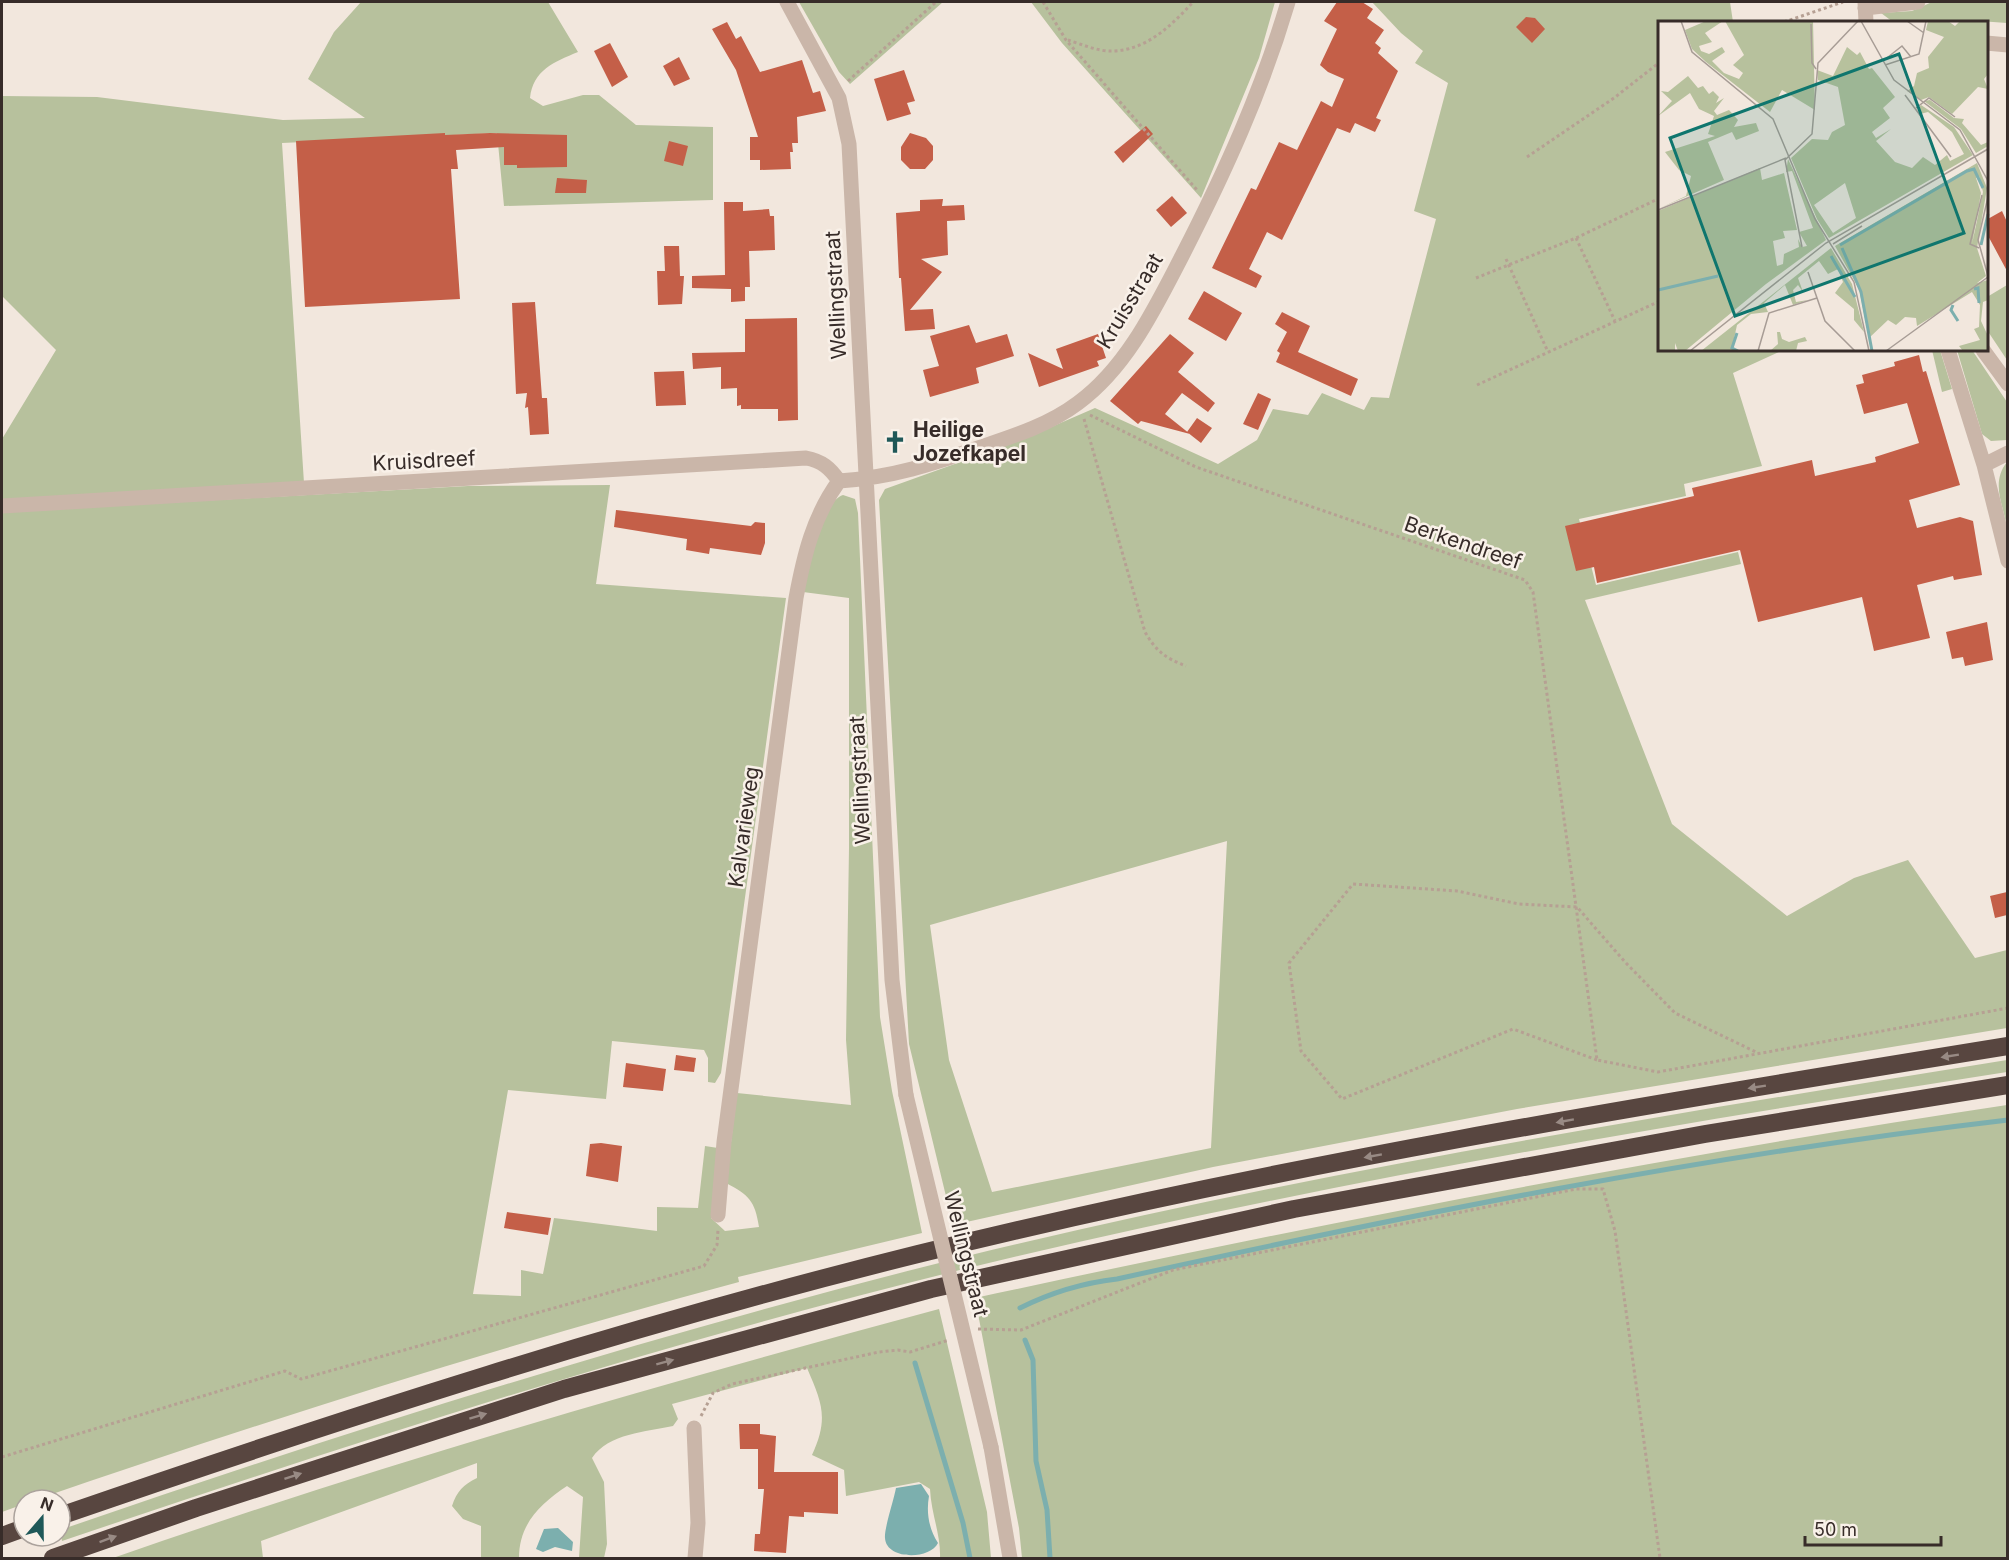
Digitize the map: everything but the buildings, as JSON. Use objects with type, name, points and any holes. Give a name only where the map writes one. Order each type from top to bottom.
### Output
[{"type":"highway","points":[[72,1512],[409,1398],[573,1349],[915,1255],[1097,1212],[1284,1173],[1698,1096],[2007,1046]]},
{"type":"highway","points":[[53,1558],[196,1508],[564,1389],[931,1289],[1294,1209],[1705,1134],[2007,1085]]},
{"type":"street","name":"Wellingstraat","points":[[787,2],[836,92],[844,114],[852,177],[891,969],[906,1095],[991,1447],[1010,1558]]},
{"type":"street","name":"Kruisstraat","points":[[868,479],[909,472],[1022,433],[1053,419],[1078,404],[1102,382],[1122,358],[1152,312],[1209,204],[1264,80],[1288,2]]},
{"type":"street","points":[[1866,11],[1918,2]]},
{"type":"street","points":[[1988,43],[2007,45]]},
{"type":"street","points":[[1948,351],[1984,465],[2007,561]]},
{"type":"street","points":[[1984,351],[2007,384]]},
{"type":"street","points":[[1984,465],[2007,453]]},
{"type":"street","name":"Kruisdreef","points":[[2,506],[806,458],[819,460],[831,469],[839,481]]},
{"type":"street","points":[[839,481],[868,479]]},
{"type":"street","name":"Kalvarieweg","points":[[718,1215],[724,1142],[796,598],[813,526],[822,506],[839,481]]},
{"type":"street","points":[[694,1428],[698,1523],[695,1558]]},
{"type":"path","points":[[836,92],[936,2]]},
{"type":"path","points":[[1042,2],[1066,40],[1209,204]]},
{"type":"path","points":[[1066,40],[1111,52],[1138,47],[1172,25],[1193,2]]},
{"type":"path","points":[[1787,21],[1843,2]]},
{"type":"path","points":[[1527,157],[1614,98],[1658,63]]},
{"type":"path","points":[[1476,278],[1576,238],[1658,198]]},
{"type":"path","points":[[1576,238],[1615,321]]},
{"type":"path","points":[[1506,259],[1548,352]]},
{"type":"path","points":[[1477,385],[1658,301]]},
{"type":"path","points":[[1078,404],[1145,632],[1154,648],[1167,659],[1186,666]]},
{"type":"path","name":"Berkendreef","points":[[1078,404],[1093,419],[1196,467],[1525,580],[1533,592],[1597,1060]]},
{"type":"path","points":[[1760,1054],[1675,1013],[1625,962],[1577,907],[1519,904],[1457,891],[1353,884],[1289,963],[1300,1051],[1342,1099],[1513,1029],[1597,1060],[1658,1072],[1760,1054],[2007,1008]]},
{"type":"path","points":[[975,1331],[983,1328],[1021,1330],[1173,1270],[1576,1189],[1604,1189],[1614,1231],[1660,1558]]},
{"type":"path","points":[[2,1457],[285,1371],[302,1379],[704,1266],[717,1245],[718,1215]]},
{"type":"path","points":[[694,1428],[713,1393],[732,1384],[879,1352],[917,1350],[958,1337]]},
{"type":"green space","points":[[361,2],[548,2],[578,52],[546,68],[535,80],[530,98],[543,106],[583,95],[599,95],[636,125],[713,127],[713,200],[504,206],[497,133],[282,143],[304,483],[2,500],[2,439],[56,350],[2,296],[2,96],[97,97],[283,120],[365,118],[308,79],[334,32]]},
{"type":"green space","points":[[799,2],[943,2],[850,84],[839,72]]},
{"type":"green space","points":[[1031,2],[1275,2],[1259,58],[1201,198],[1062,43]]},
{"type":"green space","points":[[1372,2],[1730,2],[1733,21],[1658,21],[1658,351],[1781,351],[1733,373],[1762,466],[1684,484],[1686,496],[1579,519],[1596,585],[1738,552],[1741,564],[1585,600],[1672,824],[1787,916],[1854,878],[1908,860],[1975,958],[2007,950],[2007,1028],[1517,1109],[1213,1167],[953,1225],[909,1044],[879,500],[885,489],[1019,441],[1095,408],[1218,464],[1257,440],[1273,409],[1308,415],[1322,393],[1364,410],[1371,397],[1389,398],[1436,219],[1414,211],[1448,83],[1415,63],[1423,51],[1401,33]],"holes":[[[1227,841],[1211,1148],[992,1192],[949,1060],[930,925]]]},
{"type":"green space","points":[[1932,2],[2007,2],[2007,23],[1965,20],[1892,21],[1881,13],[1912,11]]},
{"type":"green space","points":[[2007,285],[2007,360],[1988,332],[1988,296]]},
{"type":"green space","points":[[1932,351],[1940,351],[1952,389],[1942,392]]},
{"type":"green space","points":[[1957,351],[1973,351],[2007,402],[2007,440],[1991,441],[1982,434]]},
{"type":"green space","points":[[2007,462],[2006,522],[1999,484],[2002,469]]},
{"type":"green space","points":[[610,485],[596,584],[786,598],[721,1073],[715,1083],[708,1082],[708,1058],[704,1050],[612,1041],[606,1099],[508,1090],[473,1294],[521,1296],[521,1270],[543,1274],[554,1218],[657,1231],[657,1207],[698,1208],[705,1146],[718,1148],[711,1218],[725,1231],[759,1227],[750,1200],[726,1183],[737,1093],[851,1105],[846,1040],[849,598],[803,592],[816,538],[822,523],[835,500],[843,495],[855,499],[858,513],[880,1017],[892,1091],[922,1233],[738,1277],[739,1282],[650,1306],[385,1385],[71,1488],[12,1488],[12,1508],[2,1512],[2,512],[468,486]]},
{"type":"green space","points":[[2007,1060],[2007,1072],[1486,1159],[1226,1210],[968,1268],[739,1328],[512,1395],[287,1466],[72,1538],[72,1526],[285,1454],[624,1349],[852,1285],[967,1256],[1225,1198],[1615,1124]]},
{"type":"green space","points":[[2007,1105],[2007,1558],[1022,1558],[1019,1528],[975,1298],[1490,1193],[1877,1125]]},
{"type":"green space","points":[[939,1309],[987,1512],[991,1558],[940,1558],[930,1489],[919,1482],[846,1496],[844,1470],[812,1455],[820,1431],[822,1411],[807,1368],[672,1404],[678,1419],[673,1426],[618,1438],[599,1450],[592,1458],[604,1482],[607,1544],[604,1558],[579,1558],[583,1497],[567,1486],[548,1500],[527,1525],[520,1546],[519,1558],[481,1558],[481,1526],[463,1519],[452,1506],[461,1489],[477,1478],[477,1463],[261,1541],[263,1558],[113,1558],[421,1457],[731,1366]]},
{"type":"water","points":[[921,1484],[929,1496],[929,1521],[938,1543],[933,1549],[918,1555],[900,1554],[887,1545],[885,1538],[896,1488]]},
{"type":"water","points":[[558,1528],[573,1542],[572,1551],[555,1547],[543,1552],[536,1549],[544,1529]]},
{"type":"waterway","points":[[1020,1308],[1044,1297],[1079,1286],[1449,1209],[1784,1150],[2008,1120]]},
{"type":"waterway","points":[[1025,1340],[1033,1360],[1036,1461],[1047,1510],[1050,1558]]},
{"type":"waterway","points":[[915,1363],[963,1523],[970,1558]]},
{"type":"place","name":"Heilige Jozefkapel","points":[[895,442]]}]
